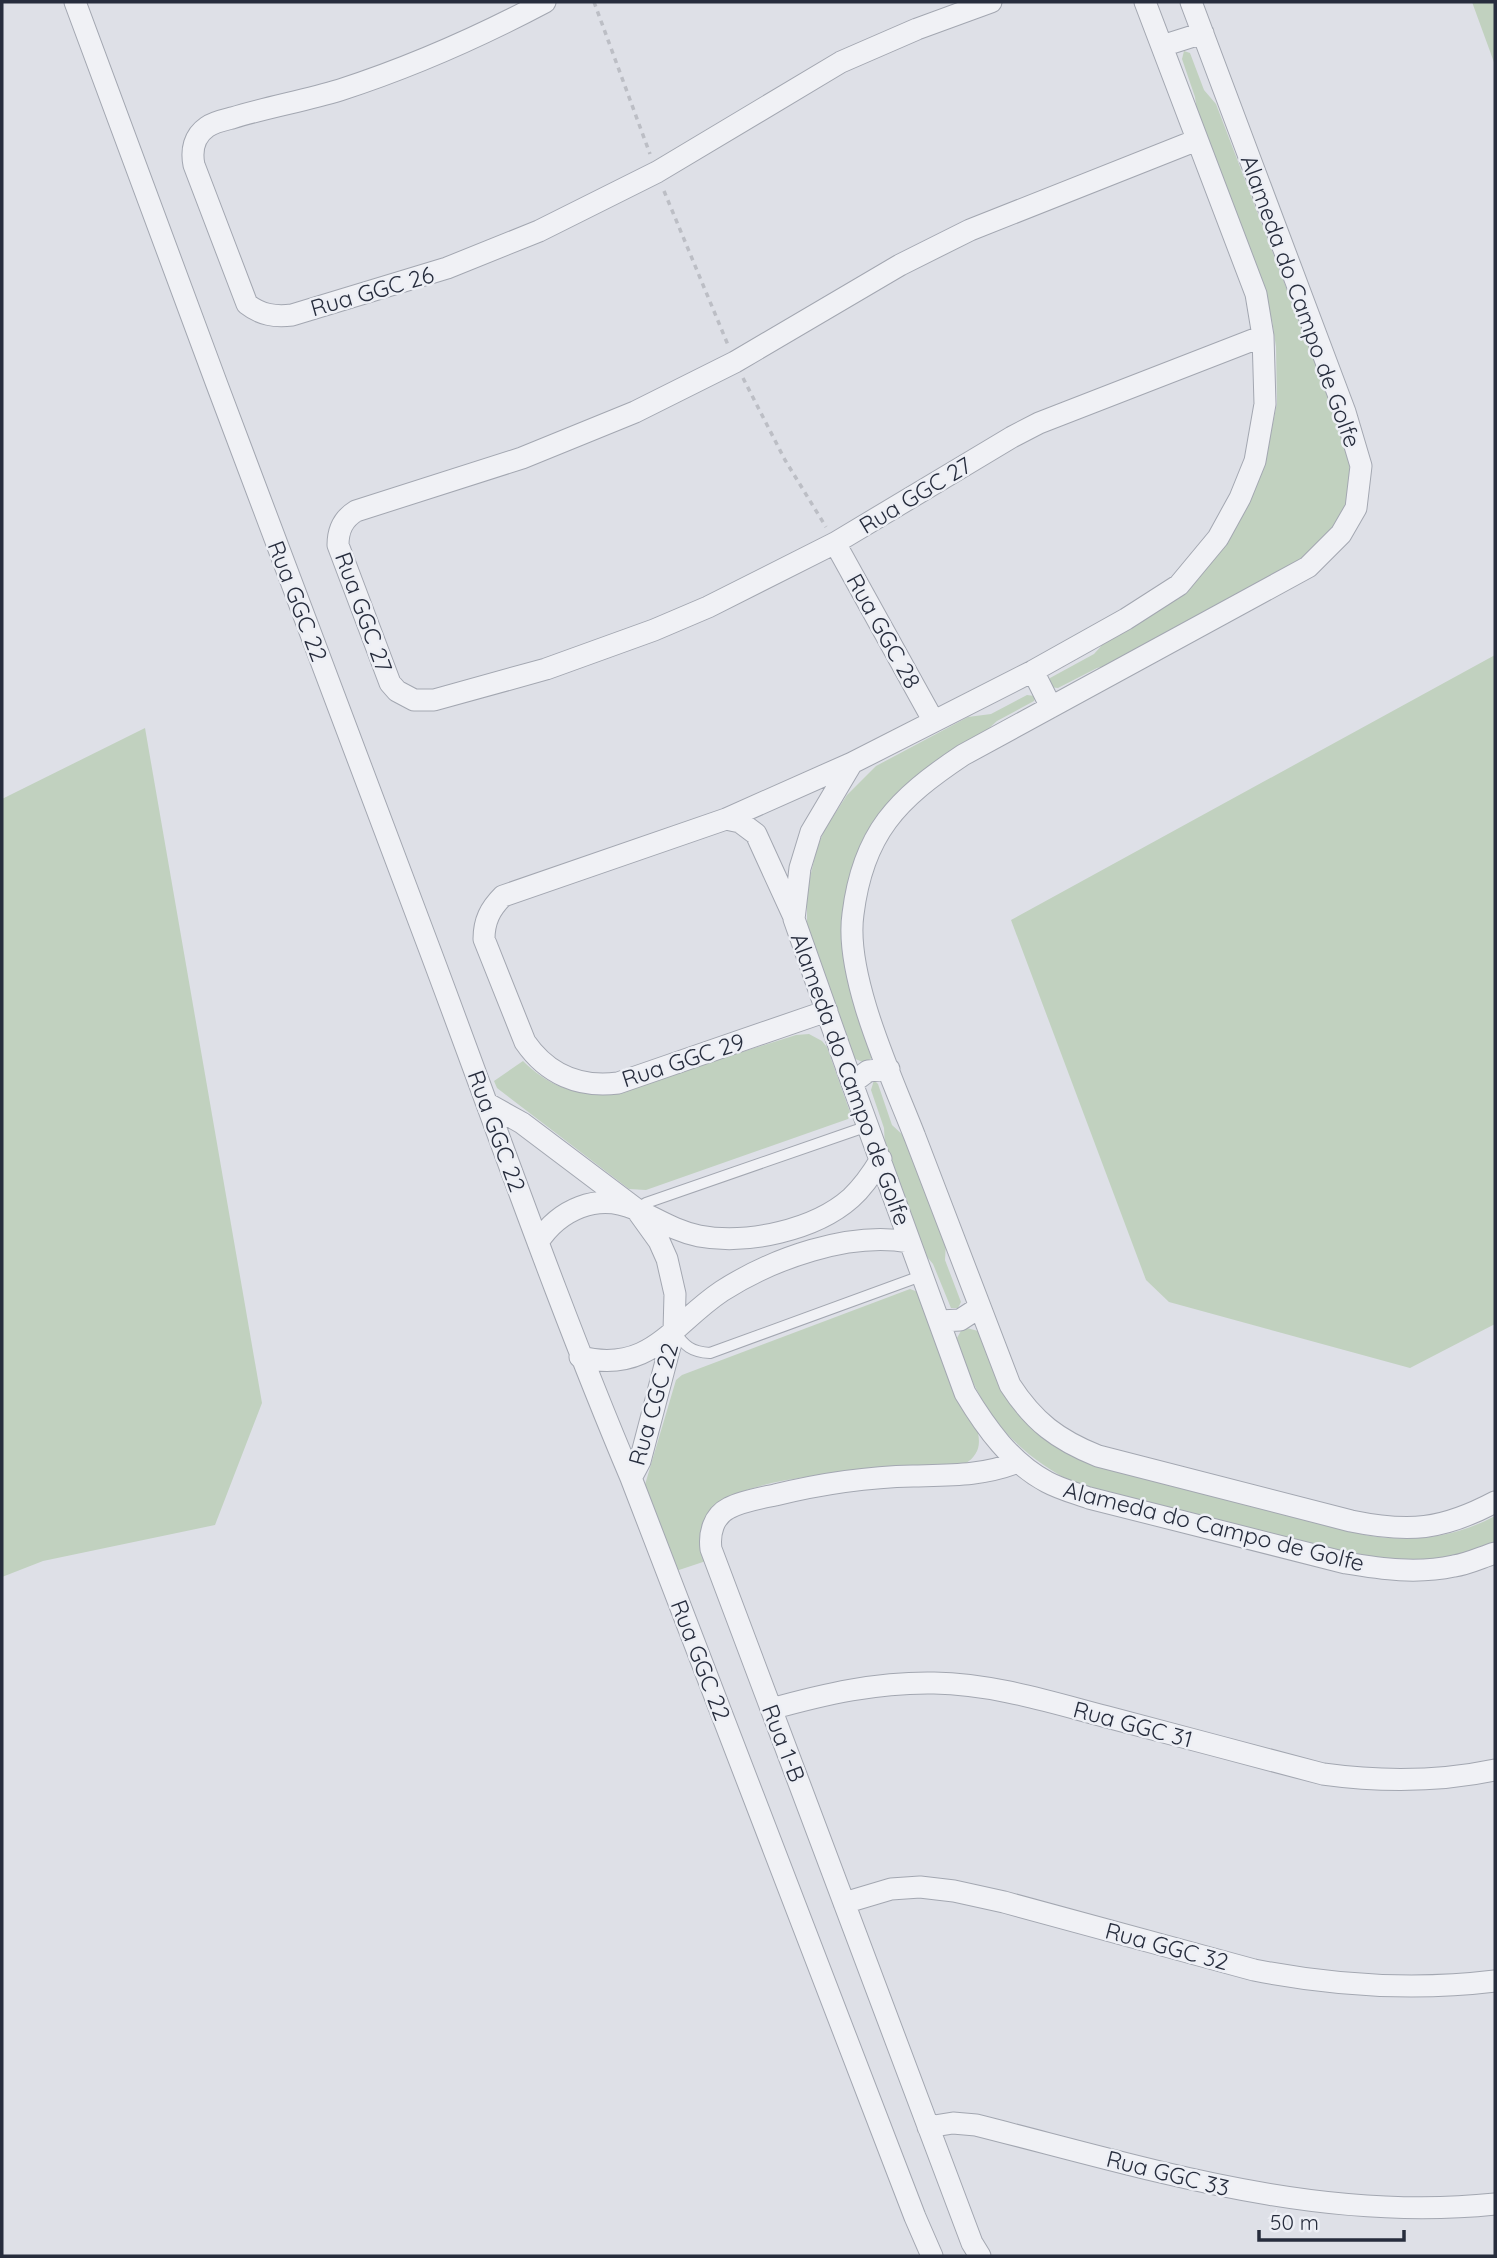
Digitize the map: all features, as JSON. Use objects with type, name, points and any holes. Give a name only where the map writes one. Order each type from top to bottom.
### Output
[{"type":"street","name":"Rua GGC 22","points":[[75,2],[488,1104],[580,1357],[631,1478],[932,2256]]},
{"type":"street","name":"Rua GGC 26","points":[[545,2],[470,40],[385,75],[339,90],[246,113],[205,128],[193,149],[194,165],[247,304],[263,314],[282,316],[399,285],[459,264],[540,231],[657,172],[841,62],[917,29],[991,2]]},
{"type":"street","name":"Alameda do Campo de Golfe","points":[[1145,2],[1256,294],[1263,336],[1265,404],[1255,461],[1240,498],[1218,538],[1179,584],[1126,619],[1033,671],[852,763],[811,832],[800,868],[794,919],[965,1393],[978,1414],[1018,1462],[1048,1483],[1089,1498],[1346,1563],[1386,1570],[1422,1571],[1456,1566],[1495,1553]]},
{"type":"street","name":"Alameda do Campo de Golfe","points":[[1191,2],[1345,412],[1361,466],[1356,508],[1341,534],[1308,567],[963,755],[903,800],[887,818],[872,843],[860,876],[852,916],[853,951],[863,996],[889,1069],[1010,1385],[1025,1407],[1042,1424],[1068,1444],[1098,1456],[1387,1528],[1420,1529],[1449,1522],[1495,1502]]},
{"type":"street","points":[[1162,46],[1203,33]]},
{"type":"street","name":"Rua GGC 27","points":[[1197,140],[958,236],[900,265],[735,362],[635,412],[509,462],[349,515],[340,529],[338,545],[390,683],[397,691],[414,700],[434,700],[547,669],[609,648],[708,607],[835,542],[1039,423],[1263,336]]},
{"type":"street","name":"Rua GGC 28","points":[[835,542],[933,720]]},
{"type":"street","points":[[1033,671],[1051,707]]},
{"type":"street","name":"Rua GGC 29","points":[[827,1011],[618,1083],[604,1085],[577,1082],[552,1071],[532,1053],[525,1042],[484,939],[486,922],[495,904],[503,896],[726,819],[852,763]]},
{"type":"street","points":[[726,819],[740,822],[756,834],[794,919]]},
{"type":"street","points":[[852,1083],[869,1071],[889,1069]]},
{"type":"street","name":"Rua CGC 22","points":[[488,1104],[522,1123],[655,1221],[698,1236],[739,1240],[808,1223],[837,1208],[862,1187],[881,1159]]},
{"type":"street","points":[[538,1242],[562,1215],[585,1205],[611,1202],[636,1209]]},
{"type":"street","name":"Rua CGC 22","points":[[631,1478],[640,1461],[674,1331],[675,1294],[667,1259],[659,1241],[636,1209]]},
{"type":"street","name":"Rua CGC 22","points":[[674,1331],[713,1298],[759,1271],[842,1242],[878,1239],[909,1242]]},
{"type":"street","points":[[940,1321],[960,1320],[980,1307]]},
{"type":"street","points":[[580,1357],[606,1361],[631,1358],[654,1347],[674,1331]]},
{"type":"street","name":"Rua 1-B","points":[[980,2256],[972,2243],[711,1549],[710,1533],[729,1507],[764,1497],[836,1482],[980,1474],[1018,1462]]},
{"type":"street","name":"Rua GGC 31","points":[[771,1709],[861,1687],[898,1684],[963,1685],[1019,1694],[1323,1774],[1416,1780],[1495,1770]]},
{"type":"street","name":"Rua GGC 32","points":[[844,1903],[891,1889],[920,1887],[954,1891],[1254,1970],[1296,1978],[1379,1987],[1435,1986],[1495,1980]]},
{"type":"street","name":"Rua GGC 33","points":[[928,2126],[953,2123],[976,2125],[1242,2191],[1288,2199],[1381,2208],[1495,2204]]},
{"type":"lane","points":[[636,1209],[646,1203],[868,1126]]},
{"type":"lane","points":[[674,1331],[684,1345],[695,1352],[710,1353],[921,1276]]},
{"type":"path","points":[[594,2],[657,172],[735,362],[785,460],[835,542]]},
{"type":"green space","points":[[1472,2],[1495,2],[1495,65]]},
{"type":"green space","points":[[1184,51],[1190,53],[1204,90],[1216,104],[1343,436],[1351,481],[1348,504],[1338,525],[1328,537],[1291,566],[1114,664],[1097,668],[1058,688],[1049,687],[1050,678],[1094,654],[1103,644],[1167,605],[1247,508],[1266,458],[1277,403],[1276,347],[1272,320],[1198,119],[1195,97],[1182,59]]},
{"type":"green space","points":[[1495,655],[1495,1324],[1410,1368],[1169,1302],[1146,1280],[1011,920]]},
{"type":"green space","points":[[1027,695],[1035,696],[1034,701],[997,721],[979,737],[916,776],[901,790],[855,861],[873,1057],[865,1063],[853,1058],[807,933],[807,890],[817,848],[825,829],[847,795],[876,766],[968,717],[991,714]]},
{"type":"green space","points":[[145,728],[262,1403],[215,1525],[43,1561],[2,1577],[2,799]]},
{"type":"green space","points":[[809,1034],[827,1047],[851,1115],[848,1119],[646,1190],[629,1189],[497,1088],[494,1081],[523,1061],[542,1077],[562,1087],[585,1093],[609,1094],[796,1035]]},
{"type":"green space","points":[[874,1080],[878,1084],[892,1125],[905,1137],[946,1241],[945,1260],[961,1302],[958,1308],[951,1308],[933,1264],[923,1252],[885,1146],[884,1128],[871,1090]]},
{"type":"green space","points":[[910,1289],[918,1292],[978,1433],[979,1443],[973,1458],[965,1464],[871,1470],[795,1479],[733,1495],[713,1507],[706,1561],[676,1571],[644,1488],[676,1380],[682,1375]]},
{"type":"green space","points":[[962,1329],[978,1331],[1000,1385],[1102,1467],[1365,1535],[1399,1539],[1432,1537],[1464,1529],[1495,1516],[1495,1544],[1439,1562],[1373,1561],[1076,1484],[1033,1457],[999,1424],[986,1406],[974,1385],[957,1338]]}]
